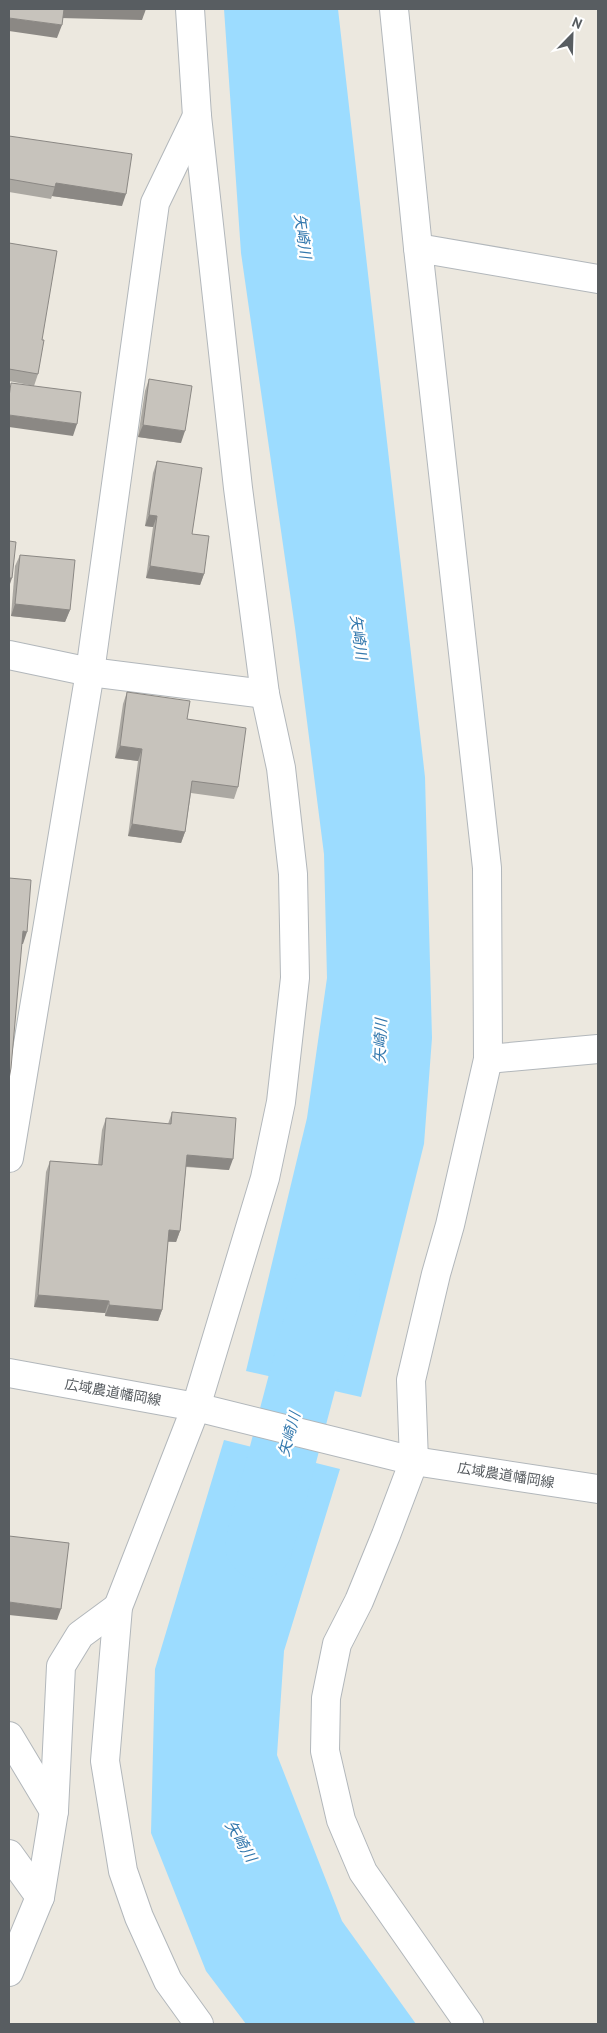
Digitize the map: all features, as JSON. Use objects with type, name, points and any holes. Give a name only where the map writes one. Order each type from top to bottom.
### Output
[{"type":"street","points":[[190,9],[197,116],[238,488],[266,694],[282,768],[293,874],[295,978],[281,1102],[265,1178],[207,1410],[118,1607],[105,1761],[123,1871],[139,1917],[168,1981],[198,2024]]},
{"type":"street","points":[[394,9],[418,248],[487,868],[488,1058],[450,1225],[410,1380],[414,1461],[359,1601],[337,1644],[326,1698],[325,1752],[341,1820],[363,1872],[469,2024]]},
{"type":"street","points":[[9,1158],[90,672],[154,203],[197,116]]},
{"type":"street","points":[[418,248],[598,279]]},
{"type":"street","points":[[9,655],[90,672],[266,694]]},
{"type":"street","points":[[488,1058],[598,1049]]},
{"type":"street","name":"広域農道幡岡線","points":[[9,1373],[207,1410],[414,1461],[598,1489]]},
{"type":"street","points":[[9,1972],[40,1897],[54,1811],[61,1666],[80,1635],[118,1607]]},
{"type":"street","points":[[9,1736],[54,1811]]},
{"type":"street","points":[[9,1854],[40,1897]]},
{"type":"water","points":[[224,9],[338,9],[425,777],[432,1038],[424,1144],[361,1397],[246,1371],[307,1118],[327,978],[324,854],[295,628],[241,253]]},
{"type":"water","points":[[224,1440],[340,1469],[284,1651],[277,1755],[342,1921],[416,2024],[246,2024],[206,1971],[151,1833],[155,1669]]},
{"type":"building","points":[[9,9],[64,9],[62,25],[9,18]]},
{"type":"building","points":[[9,136],[132,154],[126,194],[56,183],[55,187],[9,179]]},
{"type":"building","points":[[9,243],[57,251],[38,374],[9,369]]},
{"type":"building","points":[[149,379],[192,386],[185,431],[143,425]]},
{"type":"building","points":[[11,383],[81,392],[77,424],[9,415]]},
{"type":"building","points":[[157,461],[202,468],[192,534],[209,536],[204,574],[150,566],[157,516],[149,515]]},
{"type":"building","points":[[9,541],[16,542],[12,578],[9,578]]},
{"type":"building","points":[[20,555],[75,560],[70,610],[15,604]]},
{"type":"building","points":[[127,692],[190,701],[187,719],[246,728],[238,787],[192,781],[185,832],[132,824],[142,749],[120,746]]},
{"type":"building","points":[[9,878],[31,880],[27,932],[23,931],[9,1079]]},
{"type":"building","points":[[172,1112],[236,1118],[233,1159],[187,1155],[180,1231],[169,1230],[162,1310],[109,1305],[109,1301],[38,1295],[50,1161],[102,1165],[106,1118],[171,1124]]},
{"type":"building","points":[[9,1536],[69,1543],[61,1609],[9,1602]]},
{"type":"waterway","name":"矢崎川","points":[[259,1545],[326,1292]]}]
